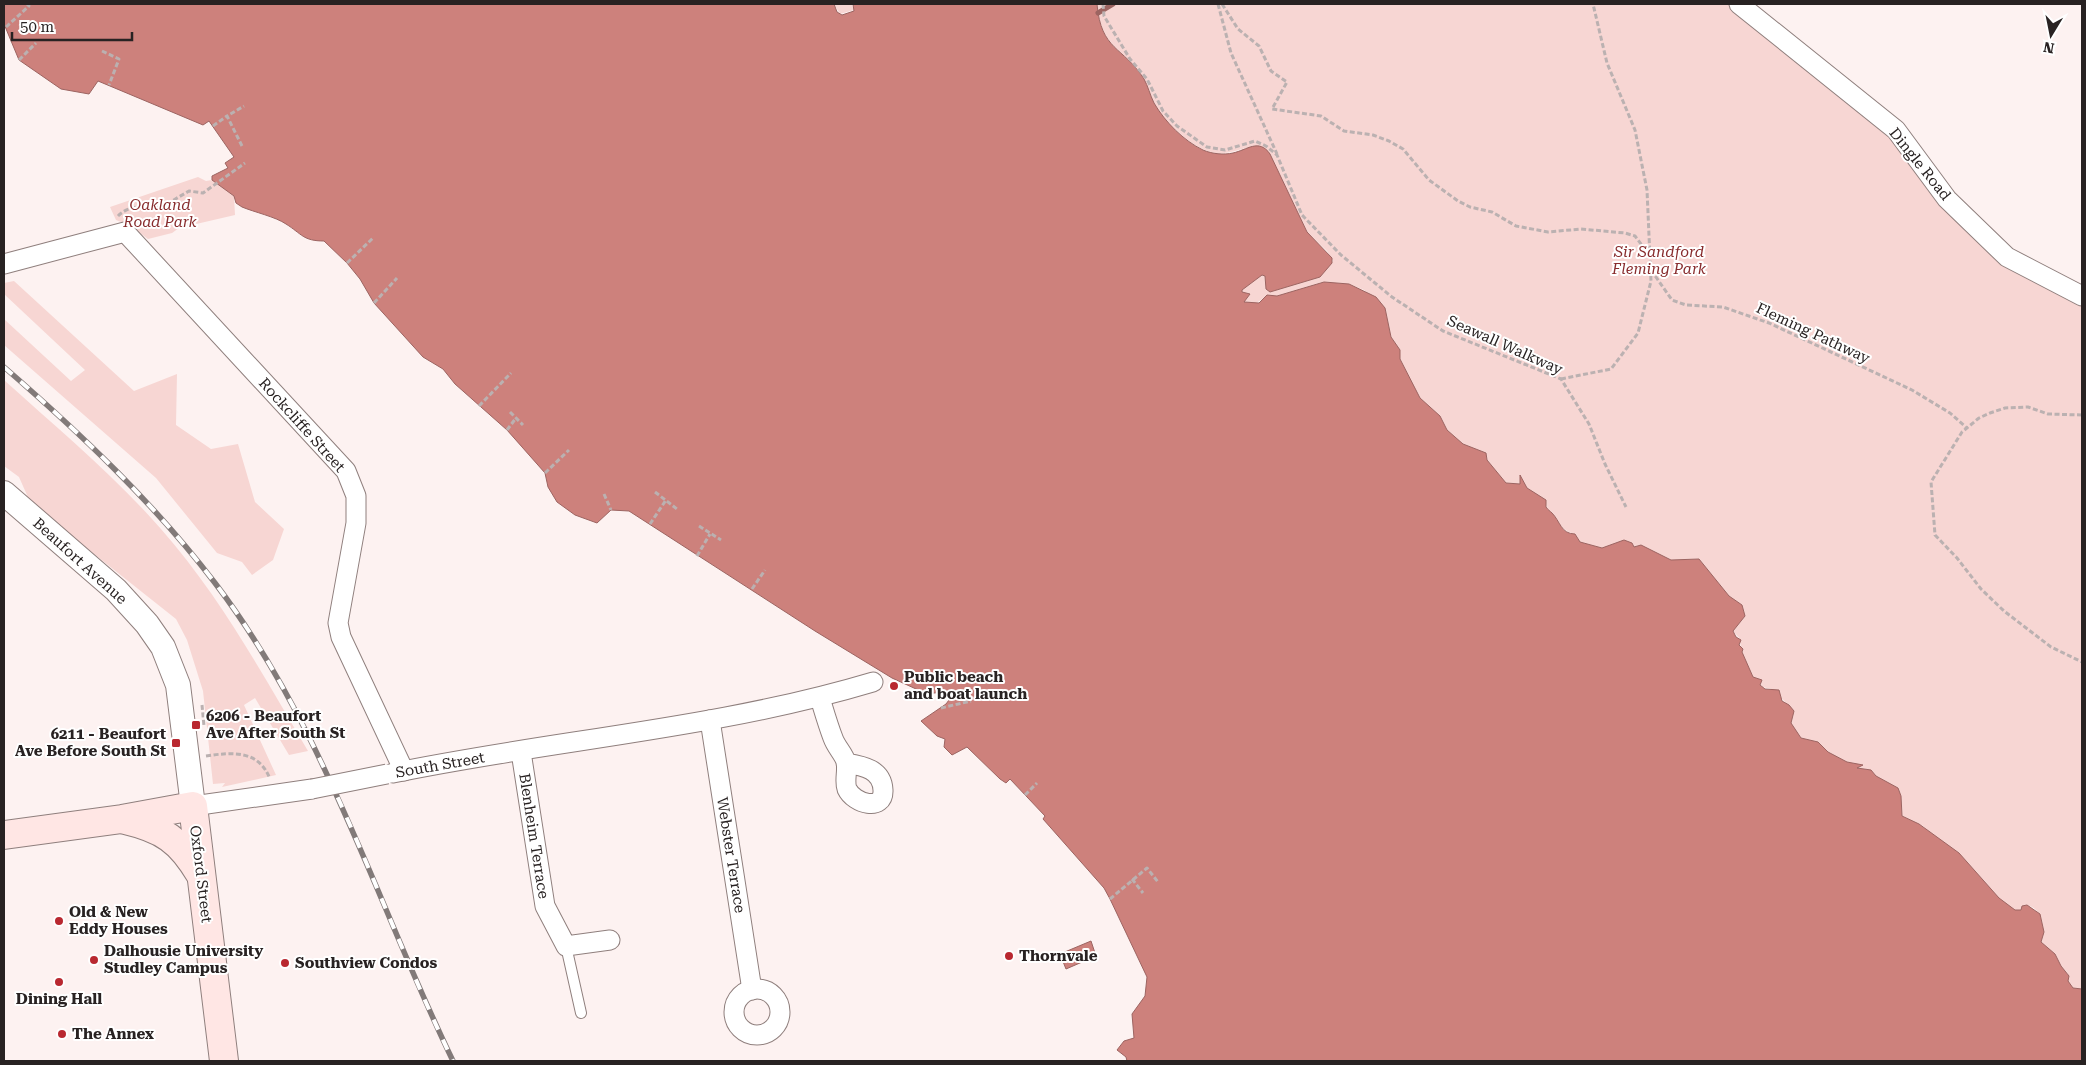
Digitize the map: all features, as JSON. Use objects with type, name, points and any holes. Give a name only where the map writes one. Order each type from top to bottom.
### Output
[{"type":"main road","name":"South Street","points":[[4,835],[122,819],[193,806]]},
{"type":"main road","name":"Oxford Street","points":[[193,806],[224,1061]]},
{"type":"main road","points":[[122,819],[154,827],[179,845],[190,856],[202,878]]},
{"type":"street","name":"Dingle Road","points":[[1739,4],[1896,130],[1947,199],[2007,257],[2082,296]]},
{"type":"street","name":"Rockcliffe Street","points":[[4,264],[125,232],[346,471],[356,496],[356,523],[338,623],[341,637],[395,773]]},
{"type":"street","name":"Beaufort Avenue","points":[[4,494],[116,590],[147,624],[163,647],[178,685],[193,806]]},
{"type":"street","name":"South Street","points":[[193,806],[312,789],[395,773],[710,720],[820,698],[872,682]]},
{"type":"street","points":[[820,698],[834,740],[846,763]]},
{"type":"street","name":"Webster Terrace","points":[[710,720],[752,990]]},
{"type":"street","name":"Blenheim Terrace","points":[[521,752],[545,906],[566,946]]},
{"type":"street","points":[[566,946],[610,940]]},
{"type":"lane","name":"Blenheim Terrace","points":[[566,946],[581,1013]]},
{"type":"path","points":[[6,27],[29,6],[28,4]]},
{"type":"path","points":[[1103,4],[1104,12],[1130,59],[1147,79],[1152,93],[1163,111],[1177,126],[1207,147],[1225,150],[1255,141],[1278,155]]},
{"type":"path","name":"Seawall Walkway","points":[[1218,4],[1231,53],[1278,155],[1302,215],[1341,256],[1392,297],[1443,331],[1561,379],[1589,424],[1604,464],[1626,507]]},
{"type":"path","points":[[1222,4],[1238,29],[1259,46],[1271,71],[1287,82],[1272,109],[1321,116],[1344,131],[1373,135],[1389,141],[1403,149],[1429,180],[1458,201],[1470,207],[1492,212],[1516,226],[1548,232],[1581,229],[1625,233],[1635,236],[1650,256]]},
{"type":"path","points":[[1561,379],[1611,369],[1638,333],[1651,281],[1647,190],[1634,130],[1607,63],[1593,4]]},
{"type":"path","points":[[19,60],[36,43]]},
{"type":"path","points":[[102,51],[119,59],[110,86]]},
{"type":"path","points":[[213,126],[244,106]]},
{"type":"path","points":[[227,116],[242,146]]},
{"type":"path","points":[[122,212],[146,205],[160,208],[190,191],[203,193],[245,163]]},
{"type":"path","points":[[347,263],[373,238]]},
{"type":"path","name":"Fleming Pathway","points":[[1651,270],[1672,300],[1686,305],[1723,307],[1769,323],[1912,390],[1950,413],[1967,428]]},
{"type":"path","points":[[374,303],[397,278]]},
{"type":"path","points":[[479,406],[511,373]]},
{"type":"path","points":[[2082,415],[2048,414],[2028,407],[2005,408],[1979,418],[1962,432],[1931,482],[1935,535],[1958,558],[1981,590],[2004,611],[2051,647],[2082,662]]},
{"type":"path","points":[[510,412],[523,425]]},
{"type":"path","points":[[507,430],[516,418]]},
{"type":"path","points":[[545,473],[570,450]]},
{"type":"path","points":[[654,492],[677,509]]},
{"type":"path","points":[[604,494],[611,510]]},
{"type":"path","points":[[650,524],[666,500]]},
{"type":"path","points":[[699,526],[721,540]]},
{"type":"path","points":[[697,556],[710,534]]},
{"type":"path","points":[[752,589],[765,570]]},
{"type":"path","points":[[941,708],[971,701]]},
{"type":"path","points":[[206,756],[235,753],[249,755],[261,762],[269,777],[273,794]]},
{"type":"path","points":[[1025,795],[1036,783]]},
{"type":"path","points":[[1110,898],[1147,868],[1158,882]]},
{"type":"path","points":[[1132,879],[1144,893]]},
{"type":"green space","points":[[834,4],[852,4],[854,10],[840,14]]},
{"type":"green space","name":"Sir Sandford Fleming Park","points":[[1097,4],[1748,4],[1848,86],[1957,213],[2082,300],[2082,989],[2073,988],[2068,981],[2068,974],[2061,966],[2055,954],[2041,942],[2043,931],[2041,918],[2034,908],[2022,906],[2021,910],[2013,910],[1999,898],[1959,853],[1923,826],[1902,816],[1901,796],[1898,788],[1876,776],[1871,770],[1859,769],[1857,765],[1828,752],[1818,742],[1801,738],[1791,723],[1793,714],[1790,709],[1772,689],[1762,687],[1759,679],[1753,677],[1746,662],[1740,639],[1733,631],[1745,616],[1742,605],[1729,596],[1699,559],[1671,560],[1640,545],[1634,547],[1632,543],[1624,540],[1602,548],[1580,542],[1575,534],[1566,530],[1556,521],[1549,511],[1546,502],[1527,488],[1520,475],[1520,484],[1506,483],[1487,460],[1486,453],[1463,444],[1447,430],[1440,416],[1420,398],[1400,359],[1400,350],[1391,337],[1385,308],[1364,290],[1349,284],[1322,282],[1277,296],[1267,295],[1254,304],[1244,302],[1250,294],[1242,292],[1242,290],[1262,275],[1265,276],[1266,289],[1270,292],[1320,277],[1333,261],[1327,251],[1307,232],[1270,154],[1258,146],[1225,153],[1207,151],[1191,143],[1170,124],[1154,103],[1145,82],[1136,68],[1109,40],[1100,20]]},
{"type":"green space","name":"Oakland Road Park","points":[[198,177],[206,181],[212,180],[234,196],[235,215],[179,228],[172,233],[148,239],[131,226],[116,220],[110,207]]},
{"type":"green space","points":[[14,281],[134,391],[177,374],[176,425],[211,449],[238,444],[255,502],[284,529],[273,560],[252,575],[242,562],[217,553],[156,478],[4,345],[4,319],[71,381],[85,370],[4,294],[4,283]]},
{"type":"green space","points":[[4,380],[85,452],[161,529],[203,581],[222,609],[308,751],[289,755],[255,698],[244,705],[276,775],[222,787],[225,783],[213,784],[203,691],[187,640],[176,619],[31,504],[19,477],[4,466]]},
{"type":"shaded area","points":[[4,4],[834,4],[837,12],[842,15],[854,11],[853,4],[1097,4],[1099,19],[1108,40],[1136,68],[1144,79],[1154,103],[1169,124],[1189,142],[1210,152],[1229,154],[1253,146],[1266,149],[1307,232],[1332,258],[1332,263],[1320,277],[1270,292],[1266,289],[1265,276],[1262,275],[1242,290],[1242,292],[1250,294],[1244,302],[1259,303],[1267,295],[1277,296],[1324,282],[1349,284],[1376,297],[1385,308],[1391,337],[1400,350],[1400,359],[1420,398],[1440,416],[1447,430],[1463,444],[1486,453],[1487,460],[1506,483],[1520,484],[1520,475],[1527,488],[1546,500],[1546,507],[1564,529],[1575,534],[1580,542],[1602,548],[1624,540],[1632,543],[1634,547],[1641,545],[1671,560],[1699,559],[1729,596],[1742,605],[1745,616],[1733,631],[1736,637],[1741,640],[1739,645],[1743,649],[1742,652],[1753,677],[1762,680],[1760,685],[1765,689],[1779,690],[1782,701],[1794,711],[1791,723],[1801,738],[1818,742],[1828,752],[1847,762],[1863,765],[1857,768],[1871,770],[1876,776],[1898,788],[1901,796],[1902,816],[1919,824],[1959,853],[1999,898],[2015,910],[2021,910],[2022,906],[2027,905],[2040,914],[2044,932],[2041,942],[2055,954],[2069,976],[2068,981],[2073,988],[2082,989],[2082,1061],[1127,1061],[1126,1057],[1117,1050],[1124,1041],[1134,1038],[1132,1014],[1145,996],[1147,977],[1110,899],[1104,888],[1043,819],[1045,816],[1010,779],[1006,783],[1000,779],[967,747],[952,755],[944,747],[945,739],[937,736],[921,721],[946,704],[952,696],[949,691],[927,694],[892,678],[815,631],[629,511],[611,510],[597,523],[575,515],[557,502],[548,487],[545,473],[507,430],[455,384],[443,369],[423,357],[374,303],[360,279],[347,263],[324,241],[311,240],[282,221],[242,207],[236,203],[234,196],[212,180],[212,176],[228,168],[225,163],[234,157],[209,121],[203,125],[98,81],[89,94],[61,89],[19,60],[4,24]]},
{"type":"shaded area","points":[[1091,941],[1096,956],[1066,969],[1060,954]]},
{"type":"waterway","points":[[1098,13],[1113,4]]},
{"type":"railway","points":[[4,367],[88,443],[167,525],[215,583],[253,638],[287,696],[318,755],[453,1061]]},
{"type":"place","name":"Public beach and boat launch","points":[[894,686]]},
{"type":"place","name":"6206 - Beaufort Ave After South St","points":[[196,725]]},
{"type":"place","name":"6211 - Beaufort Ave Before South St","points":[[176,743]]},
{"type":"place","name":"Old & New Eddy Houses","points":[[59,921]]},
{"type":"place","name":"Thornvale","points":[[1009,956]]},
{"type":"place","name":"Dalhousie University Studley Campus","points":[[94,960]]},
{"type":"place","name":"Southview Condos","points":[[285,963]]},
{"type":"place","name":"Dining Hall","points":[[59,982]]},
{"type":"place","name":"The Annex","points":[[62,1034]]}]
